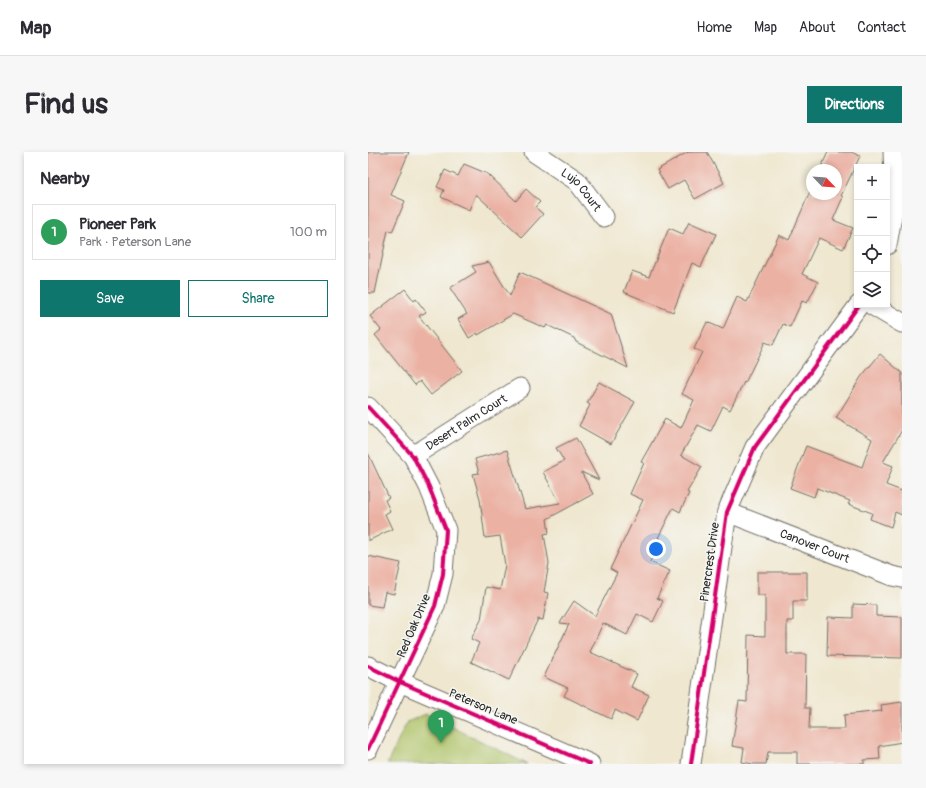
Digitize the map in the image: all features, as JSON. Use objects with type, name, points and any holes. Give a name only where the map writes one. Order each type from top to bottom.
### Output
[{"type":"street","name":"Lujo Court","points":[[534,152],[577,181],[604,217]]},
{"type":"street","points":[[889,236],[895,199],[893,152]]},
{"type":"street","name":"Pinercrest Drive","points":[[691,764],[727,512],[755,447],[857,308]]},
{"type":"street","points":[[877,308],[902,323]]},
{"type":"street","name":"Desert Palm Court","points":[[413,456],[520,388]]},
{"type":"street","name":"Red Oak Drive","points":[[368,408],[413,456],[429,487],[446,530],[443,574],[435,606],[368,749]]},
{"type":"street","name":"Canover Court","points":[[727,512],[892,576],[902,578]]},
{"type":"street","name":"Peterson Lane","points":[[368,666],[400,682],[590,764]]},
{"type":"green space","points":[[426,714],[527,764],[387,764],[407,722]]},
{"type":"building","points":[[368,152],[409,152],[391,195],[405,201],[392,232],[388,230],[375,293],[368,293]]},
{"type":"building","points":[[688,152],[707,152],[724,183],[695,199],[684,180],[668,189],[657,170]]},
{"type":"building","points":[[828,152],[851,152],[860,156],[856,164],[854,164],[854,169],[842,194],[842,164],[823,164]]},
{"type":"building","points":[[464,164],[488,174],[516,201],[526,189],[540,202],[535,207],[543,214],[522,237],[476,194],[469,210],[441,197],[444,190],[437,187],[445,170],[458,176]]},
{"type":"building","points":[[806,200],[842,200],[833,220],[853,228],[843,249],[819,238],[802,274],[818,282],[807,303],[802,301],[790,327],[783,324],[773,345],[765,342],[730,410],[723,406],[711,431],[698,425],[681,455],[702,467],[687,492],[689,493],[680,512],[673,508],[658,538],[661,539],[650,562],[670,571],[657,598],[663,601],[653,622],[637,614],[627,635],[603,623],[590,652],[637,674],[631,687],[649,695],[637,721],[615,710],[611,719],[564,696],[568,688],[544,677],[569,624],[560,623],[574,601],[595,616],[617,573],[610,569],[643,500],[630,494],[644,463],[641,462],[665,419],[681,428],[694,400],[682,394],[702,352],[694,349],[707,322],[723,329],[737,297],[747,302],[779,235],[789,240]]},
{"type":"building","points":[[689,222],[716,234],[701,267],[692,263],[673,312],[624,292],[632,271],[649,277],[669,228],[683,234]]},
{"type":"building","points":[[489,262],[510,296],[520,272],[611,314],[628,368],[576,342],[574,338],[547,325],[545,328],[513,314],[478,335],[477,333],[469,338],[458,319],[467,314],[450,288],[476,272],[472,266]]},
{"type":"building","points":[[405,289],[414,301],[416,299],[426,312],[419,316],[462,371],[431,395],[420,381],[415,385],[375,335],[381,330],[370,316]]},
{"type":"building","points":[[880,354],[902,373],[902,430],[883,462],[893,466],[886,485],[902,491],[902,515],[895,512],[891,527],[870,519],[872,513],[848,504],[850,501],[817,488],[814,497],[790,488],[806,446],[862,467],[872,439],[836,418],[861,377]]},
{"type":"building","points":[[599,382],[635,402],[611,444],[579,426],[590,405],[587,403]]},
{"type":"building","points":[[576,438],[599,480],[581,472],[593,494],[547,519],[549,533],[544,534],[549,563],[544,592],[548,593],[543,620],[538,619],[509,680],[471,662],[479,643],[471,639],[481,620],[486,587],[500,590],[505,565],[500,536],[485,538],[480,499],[473,474],[479,473],[475,459],[507,450],[525,509],[560,503],[543,472],[564,461],[556,448]]},
{"type":"building","points":[[368,453],[389,498],[385,500],[390,511],[385,514],[392,529],[368,541]]},
{"type":"building","points":[[368,556],[401,563],[394,594],[385,592],[382,607],[368,605]]},
{"type":"building","points":[[757,572],[807,572],[807,601],[793,601],[793,621],[787,621],[787,654],[806,654],[805,708],[810,708],[809,729],[845,729],[844,715],[882,711],[881,705],[902,702],[902,742],[879,746],[880,759],[864,760],[864,764],[797,764],[797,752],[768,752],[766,764],[742,762],[744,748],[732,746],[739,701],[747,702],[748,635],[765,636],[765,595],[757,595]]},
{"type":"building","points":[[853,604],[876,605],[876,616],[902,617],[902,658],[827,656],[828,617],[853,618]]},
{"type":"cycle path","points":[[691,764],[727,512],[755,447],[857,308]]},
{"type":"cycle path","points":[[368,407],[413,456],[429,487],[446,530],[443,574],[435,606],[368,749]]},
{"type":"cycle path","points":[[368,666],[400,682],[590,764]]},
{"type":"place","name":"Pioneer Park","points":[[441,743]]}]
